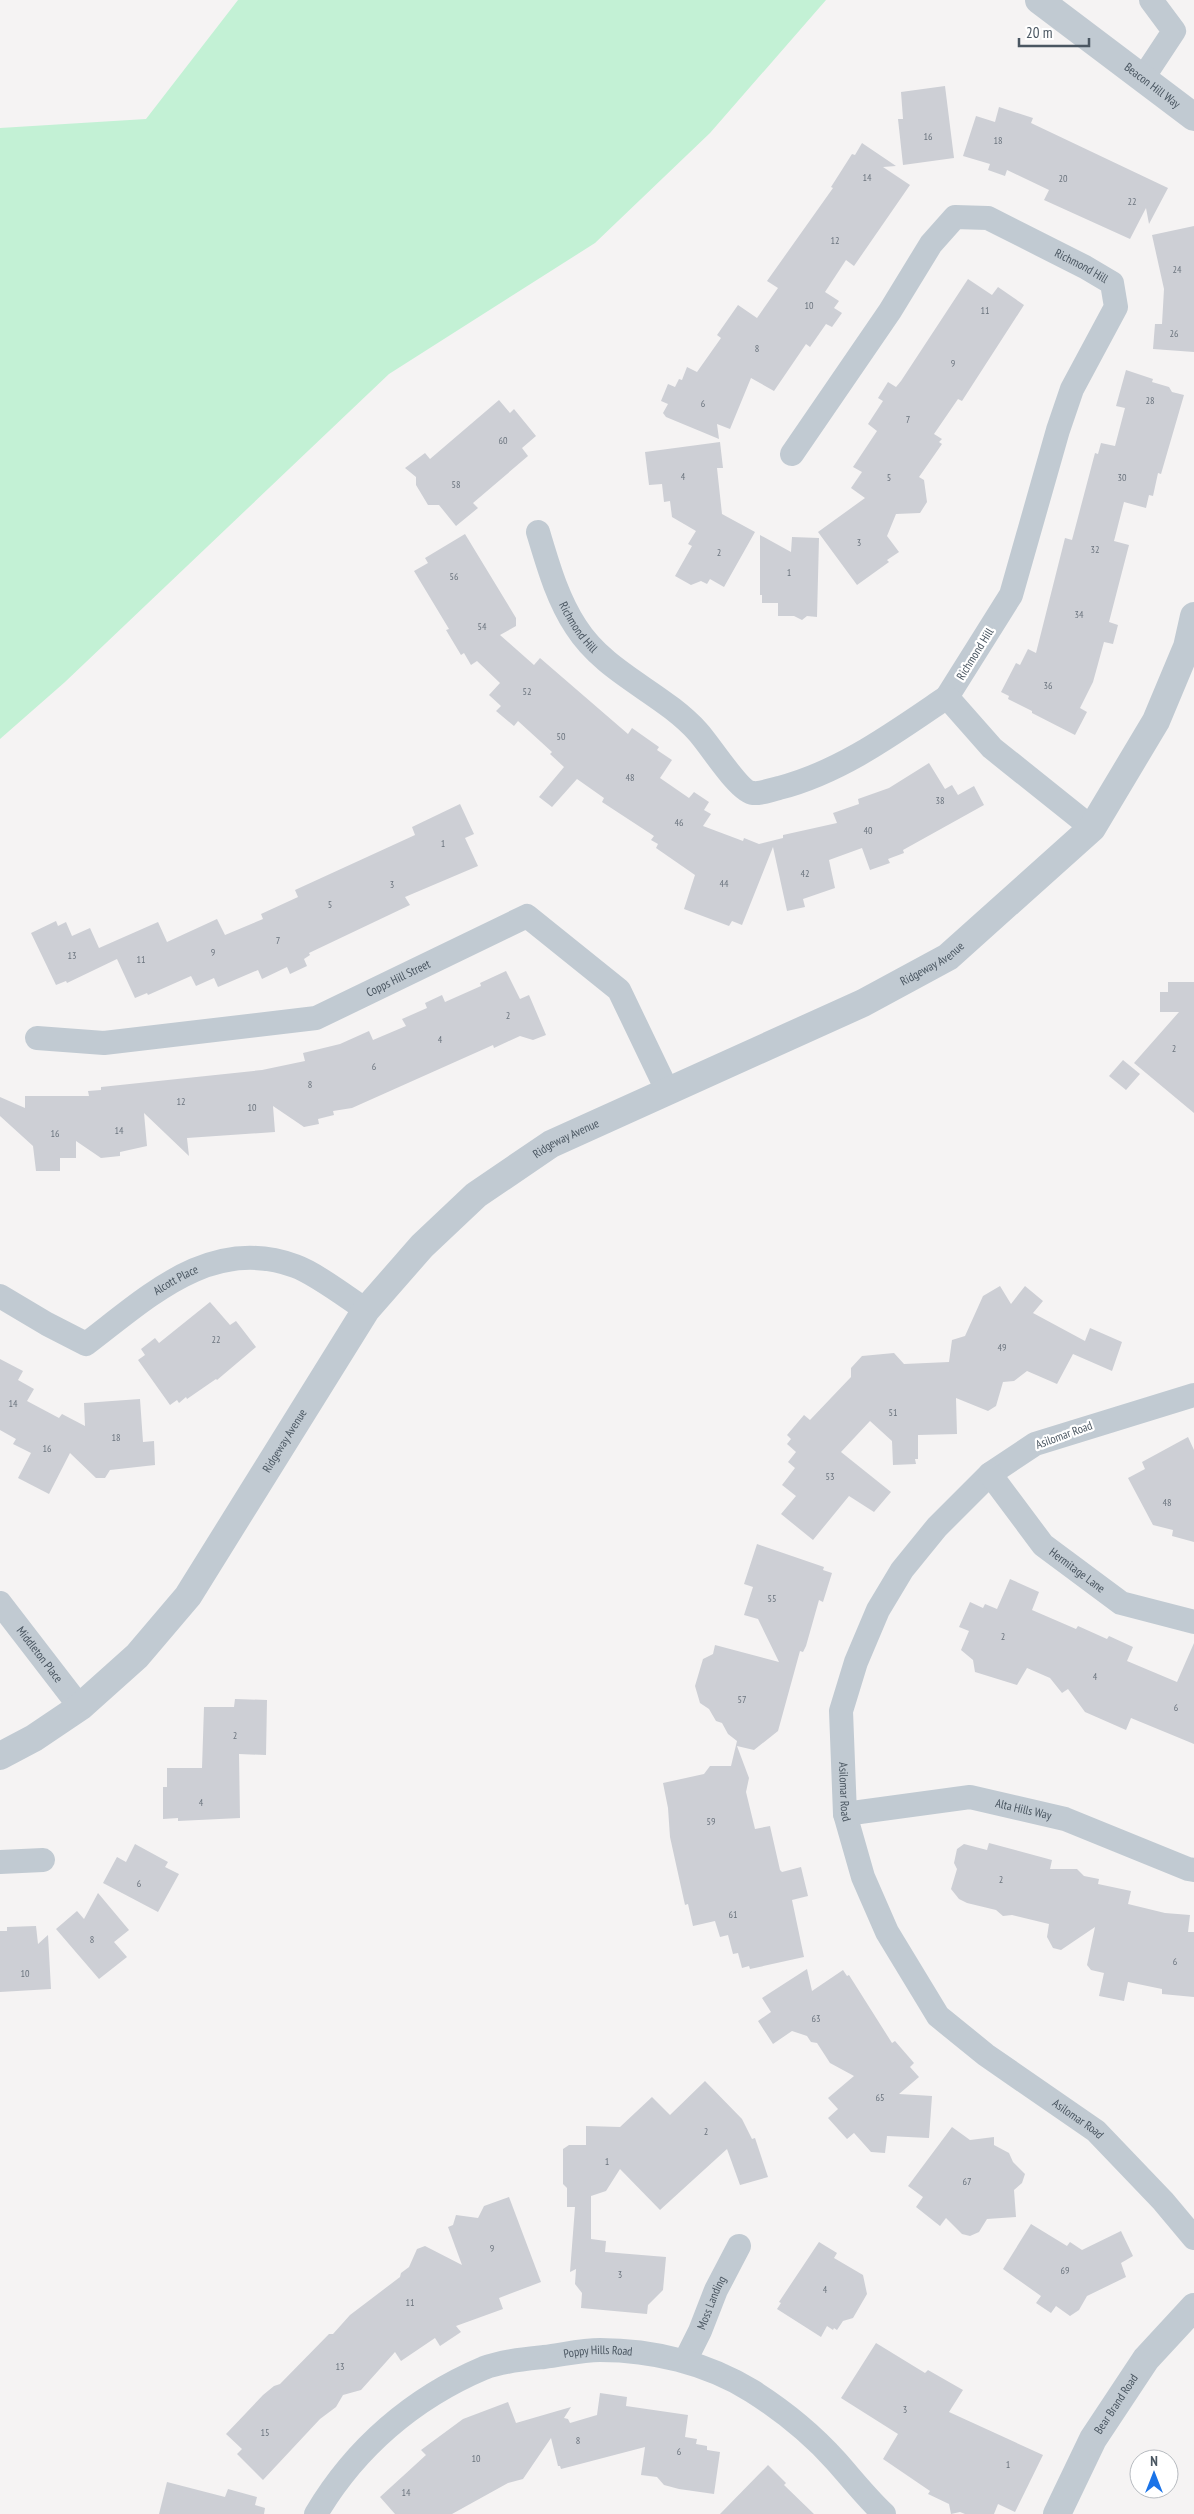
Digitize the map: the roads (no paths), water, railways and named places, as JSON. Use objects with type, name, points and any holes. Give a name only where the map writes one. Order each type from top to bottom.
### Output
[{"type":"street","name":"Beacon Hill Way","points":[[1039,0],[1194,117]]},
{"type":"street","points":[[1142,78],[1174,31],[1151,0]]},
{"type":"street","name":"Richmond Hill","points":[[538,532],[555,587],[588,644],[631,681],[680,714],[713,749],[740,787],[751,793],[801,782],[867,751],[948,697],[1011,595],[1058,430],[1072,389],[1116,307],[1112,283],[1085,267],[988,218],[955,217],[931,244],[890,311],[792,454]]},
{"type":"street","name":"Ridgeway Avenue","points":[[0,1756],[34,1738],[80,1707],[137,1656],[188,1596],[366,1310],[422,1246],[476,1195],[552,1144],[667,1090],[863,1003],[948,957],[1092,828],[1156,721],[1187,647],[1194,616]]},
{"type":"street","points":[[948,697],[992,748],[1092,828]]},
{"type":"street","name":"Copps Hill Street","points":[[37,1038],[104,1043],[316,1018],[527,916],[619,990],[667,1090]]},
{"type":"street","name":"Alcott Place","points":[[0,1296],[47,1324],[86,1344],[163,1285],[188,1272],[218,1260],[257,1256],[296,1266],[366,1310]]},
{"type":"street","name":"Asilomar Road","points":[[1194,1395],[1035,1444],[990,1474],[937,1527],[902,1570],[878,1610],[863,1645],[841,1711],[845,1814],[863,1877],[887,1932],[938,2016],[986,2055],[1096,2131],[1163,2201],[1194,2238]]},
{"type":"street","name":"Hermitage Lane","points":[[990,1474],[1042,1545],[1121,1603],[1194,1622]]},
{"type":"street","name":"Middleton Place","points":[[0,1603],[80,1707]]},
{"type":"street","name":"Alta Hills Way","points":[[845,1814],[970,1797],[1065,1819],[1194,1870]]},
{"type":"street","points":[[0,1862],[42,1860]]},
{"type":"street","name":"Moss Landing","points":[[685,2361],[700,2331],[716,2290],[739,2246]]},
{"type":"street","name":"Bear Brand Road","points":[[1057,2514],[1093,2439],[1146,2359],[1194,2306]]},
{"type":"street","name":"Poppy Hills Road","points":[[316,2514],[331,2489],[354,2459],[392,2424],[436,2392],[486,2368],[532,2358],[598,2350],[637,2352],[685,2361],[750,2390],[789,2416],[835,2460],[863,2494],[884,2514]]}]
